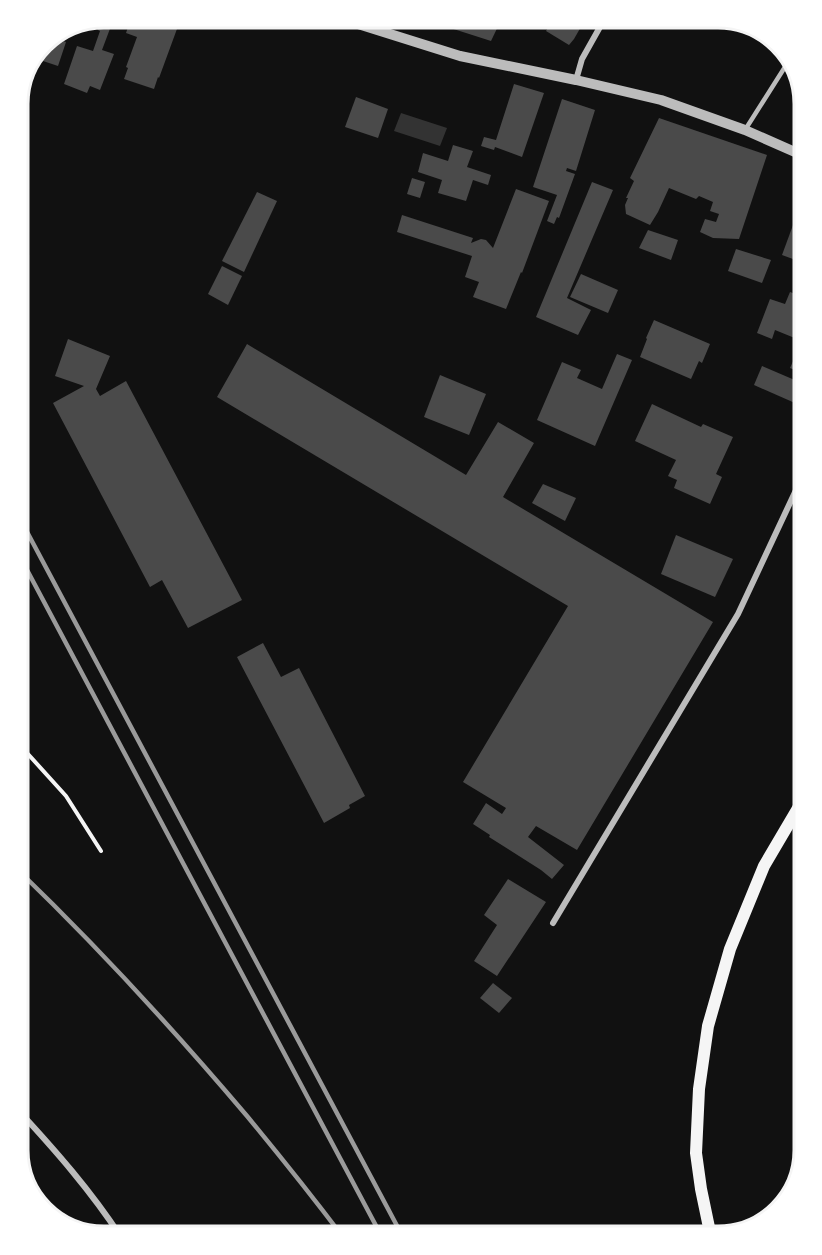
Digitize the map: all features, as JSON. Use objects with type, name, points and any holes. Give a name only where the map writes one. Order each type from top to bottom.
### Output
[{"type":"main road","points":[[709,1226],[696,1153],[699,1089],[708,1026],[730,949],[764,866],[794,815]]},
{"type":"street","points":[[372,28],[460,56],[661,100],[745,129],[794,151]]},
{"type":"street","points":[[576,80],[582,60],[599,29]]},
{"type":"street","points":[[553,923],[738,614],[794,494]]},
{"type":"street","points":[[28,1121],[60,1155],[113,1226]]},
{"type":"lane","points":[[745,129],[784,69]]},
{"type":"path","points":[[28,754],[66,796],[101,851]]},
{"type":"shaded area","points":[[401,113],[447,128],[440,146],[394,131]]},
{"type":"building","points":[[110,28],[102,50],[114,54],[100,90],[90,86],[87,93],[64,84],[77,46],[93,51],[100,31],[98,30]]},
{"type":"building","points":[[128,28],[177,28],[154,89],[124,79],[137,37],[126,33]]},
{"type":"building","points":[[452,29],[497,29],[491,41]]},
{"type":"building","points":[[547,29],[580,29],[569,45],[546,31]]},
{"type":"building","points":[[62,41],[66,42],[58,66],[43,61]]},
{"type":"building","points":[[514,84],[544,93],[522,157],[495,147],[494,150],[481,146],[484,137],[496,140]]},
{"type":"building","points":[[356,97],[388,109],[378,138],[345,127]]},
{"type":"building","points":[[562,99],[595,110],[576,171],[567,168],[566,171],[575,174],[559,218],[557,217],[554,224],[547,221],[557,195],[533,187]]},
{"type":"building","points":[[659,118],[767,155],[739,239],[713,238],[700,232],[705,219],[716,222],[719,214],[710,211],[713,202],[699,196],[696,199],[669,188],[650,225],[626,214],[625,205],[628,198],[626,198],[634,181],[630,178]]},
{"type":"building","points":[[453,145],[473,151],[467,167],[491,175],[488,185],[473,180],[466,201],[438,193],[442,180],[418,172],[423,153],[448,161]]},
{"type":"building","points":[[412,178],[425,182],[420,198],[407,194]]},
{"type":"building","points":[[592,182],[613,190],[567,298],[591,310],[578,335],[536,317]]},
{"type":"building","points":[[516,189],[549,201],[506,309],[473,297],[479,282],[465,277],[472,256],[397,232],[402,215],[473,238],[471,243],[481,239],[486,240],[493,248]]},
{"type":"building","points":[[257,192],[277,201],[244,272],[222,261]]},
{"type":"building","points":[[794,222],[794,259],[782,255]]},
{"type":"building","points":[[648,230],[678,240],[671,260],[639,248]]},
{"type":"building","points":[[736,249],[771,260],[762,283],[728,271]]},
{"type":"building","points":[[222,266],[242,276],[228,305],[208,294]]},
{"type":"building","points":[[581,274],[618,290],[608,313],[570,297]]},
{"type":"building","points":[[790,292],[794,293],[794,338],[775,330],[772,339],[757,333],[770,299],[785,304]]},
{"type":"building","points":[[654,320],[710,344],[702,363],[699,361],[691,379],[640,357]]},
{"type":"building","points":[[68,339],[110,356],[96,389],[100,396],[126,381],[242,600],[188,628],[162,580],[150,587],[53,403],[84,386],[55,376]]},
{"type":"building","points":[[247,344],[466,475],[498,422],[534,443],[503,497],[713,622],[577,850],[536,826],[528,837],[564,865],[552,879],[473,824],[486,803],[502,814],[506,808],[463,782],[568,606],[217,397]]},
{"type":"building","points":[[617,354],[632,360],[595,446],[537,420],[562,362],[581,370],[577,378],[602,389]]},
{"type":"building","points":[[762,366],[794,380],[794,403],[754,385]]},
{"type":"building","points":[[440,375],[486,394],[469,435],[424,417]]},
{"type":"building","points":[[652,404],[701,427],[703,424],[733,437],[716,474],[722,477],[710,504],[674,488],[677,480],[668,476],[676,460],[635,441]]},
{"type":"building","points":[[543,484],[576,498],[565,521],[532,503]]},
{"type":"building","points":[[676,535],[733,559],[715,597],[661,574]]},
{"type":"building","points":[[263,643],[281,677],[299,668],[365,796],[324,823],[237,657]]},
{"type":"building","points":[[508,879],[546,902],[497,976],[474,961],[497,925],[484,915]]},
{"type":"building","points":[[493,983],[512,998],[499,1013],[480,998]]},
{"type":"railway","points":[[29,535],[397,1226]]},
{"type":"railway","points":[[29,573],[376,1226]]},
{"type":"railway","points":[[28,880],[107,959],[192,1052],[335,1226]]}]
